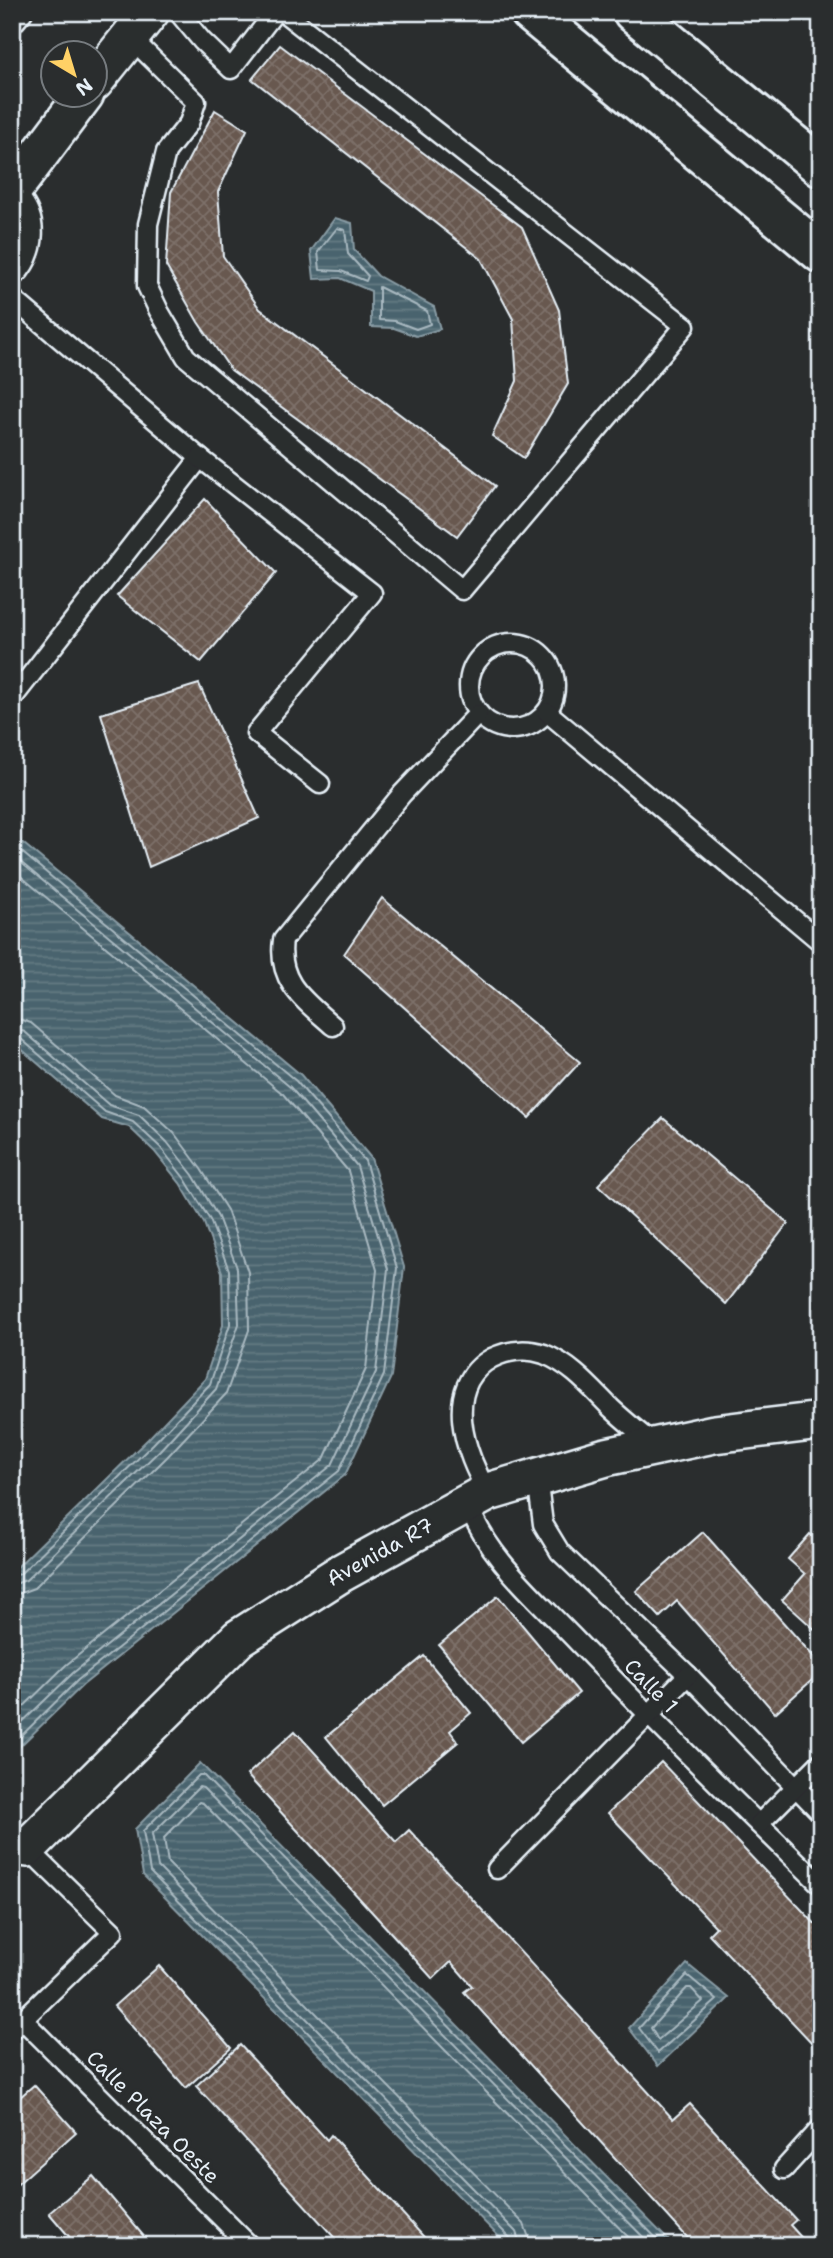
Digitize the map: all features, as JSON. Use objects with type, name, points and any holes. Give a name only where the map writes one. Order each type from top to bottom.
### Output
[{"type":"street","points":[[530,12],[821,253]]},
{"type":"street","points":[[633,12],[821,167]]},
{"type":"street","points":[[108,64],[139,24]]},
{"type":"street","points":[[12,191],[74,108]]},
{"type":"street","points":[[12,203],[23,222],[24,236],[21,249],[12,265]]},
{"type":"street","name":"Avenida R7","points":[[27,1848],[239,1637],[341,1573],[478,1498],[537,1478],[656,1446],[714,1433],[821,1421]]},
{"type":"lane","points":[[12,25],[23,12]]},
{"type":"lane","points":[[178,12],[202,41],[231,69],[275,12]]},
{"type":"lane","points":[[139,24],[196,102],[189,123],[166,152],[148,224],[147,286],[186,358],[461,590],[685,326],[283,12]]},
{"type":"lane","points":[[12,298],[200,458],[372,593],[256,733],[320,784]]},
{"type":"lane","points":[[12,699],[200,458]]},
{"type":"lane","points":[[506,643],[517,643],[538,651],[553,669],[556,691],[547,712],[529,726],[507,730],[486,722],[478,714],[469,693],[472,670],[485,652],[506,643]]},
{"type":"lane","points":[[547,712],[821,942]]},
{"type":"lane","points":[[332,1026],[288,982],[280,955],[283,940],[402,794],[478,714]]},
{"type":"lane","name":"Calle 1","points":[[656,1446],[564,1365],[532,1351],[502,1354],[477,1371],[463,1399],[464,1434],[478,1498],[474,1521],[510,1571],[649,1717],[821,1885]]},
{"type":"lane","points":[[537,1478],[543,1524],[561,1552],[688,1675],[821,1813]]},
{"type":"lane","points":[[497,1869],[688,1675]]},
{"type":"lane","points":[[759,1824],[821,1762]]},
{"type":"lane","points":[[18,2025],[113,1932],[27,1848]]},
{"type":"lane","name":"Calle Plaza Oeste","points":[[18,2025],[250,2246]]},
{"type":"lane","points":[[784,2169],[821,2128]]},
{"type":"water","points":[[335,218],[352,223],[354,250],[378,276],[434,307],[440,329],[416,336],[394,328],[371,327],[371,291],[340,278],[314,279],[311,251]]},
{"type":"water","points":[[12,834],[301,1075],[371,1158],[404,1267],[391,1377],[345,1475],[83,1685],[12,1754],[12,1572],[148,1439],[205,1379],[223,1325],[222,1272],[204,1223],[180,1183],[155,1152],[129,1127],[102,1119],[12,1041]]},
{"type":"water","points":[[200,1763],[674,2246],[508,2246],[143,1875],[135,1829]]},
{"type":"water","points":[[687,1964],[729,1998],[658,2066],[629,2028]]},
{"type":"building","points":[[280,45],[522,227],[559,310],[568,384],[524,458],[492,436],[517,381],[513,319],[481,259],[252,79]]},
{"type":"building","points":[[215,110],[247,130],[218,192],[223,256],[260,309],[495,486],[457,536],[231,370],[198,322],[166,266],[171,192]]},
{"type":"building","points":[[205,499],[276,573],[201,662],[117,596]]},
{"type":"building","points":[[199,684],[259,818],[149,867],[101,714]]},
{"type":"building","points":[[382,898],[580,1062],[529,1118],[344,954]]},
{"type":"building","points":[[663,1118],[788,1223],[726,1304],[598,1185]]},
{"type":"building","points":[[703,1532],[821,1665],[821,1672],[775,1713],[677,1601],[660,1617],[636,1591]]},
{"type":"building","points":[[810,1534],[821,1543],[821,1635],[782,1600],[805,1574],[788,1559]]},
{"type":"building","points":[[498,1596],[579,1693],[521,1742],[439,1645]]},
{"type":"building","points":[[424,1656],[471,1713],[450,1731],[458,1742],[382,1805],[326,1737]]},
{"type":"building","points":[[295,1731],[396,1842],[409,1830],[673,2119],[690,2104],[796,2220],[790,2225],[809,2246],[695,2246],[464,1992],[472,1986],[451,1962],[433,1979],[247,1775]]},
{"type":"building","points":[[661,1762],[821,1930],[821,2039],[814,2045],[709,1934],[716,1927],[608,1813]]},
{"type":"building","points":[[159,1966],[231,2048],[186,2088],[114,2006]]},
{"type":"building","points":[[240,2045],[327,2140],[331,2135],[432,2246],[342,2246],[196,2086]]},
{"type":"building","points":[[34,2085],[76,2132],[12,2189],[12,2104]]},
{"type":"building","points":[[93,2176],[152,2246],[77,2246],[49,2213]]},
{"type":"building","points":[[821,2215],[821,2234],[811,2224]]}]
